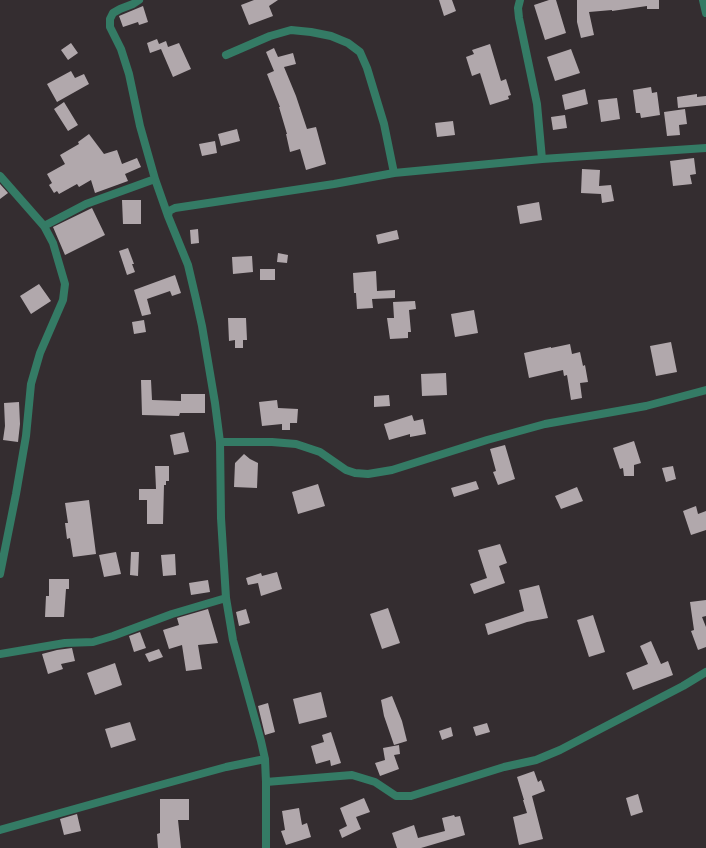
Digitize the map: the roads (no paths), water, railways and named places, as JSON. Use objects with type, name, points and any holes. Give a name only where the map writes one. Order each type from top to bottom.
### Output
[{"type":"street","points":[[139,0],[113,13],[110,19],[110,27],[121,49],[127,68],[140,126],[155,179],[188,265],[202,326],[220,442],[221,518],[226,598],[233,640],[265,759],[266,848]]},
{"type":"street","points":[[520,0],[518,8],[519,18],[537,104],[542,159]]},
{"type":"street","points":[[703,0],[706,13]]},
{"type":"street","points":[[226,55],[270,36],[291,30],[318,33],[331,36],[348,43],[360,52],[367,68],[384,124],[394,173]]},
{"type":"street","points":[[168,216],[169,211],[175,208],[334,184],[394,173],[542,159],[706,148]]},
{"type":"street","points":[[0,176],[44,226],[53,243],[65,284],[63,300],[40,353],[31,384],[26,436],[0,574]]},
{"type":"street","points":[[44,226],[86,204],[155,179]]},
{"type":"street","points":[[220,442],[272,442],[296,444],[320,452],[346,470],[355,473],[368,474],[392,470],[487,440],[545,424],[646,406],[706,390]]},
{"type":"street","points":[[0,654],[65,643],[93,642],[172,614],[226,598]]},
{"type":"street","points":[[266,782],[352,775],[375,782],[396,796],[411,796],[504,767],[536,760],[560,750],[683,686],[706,672]]},
{"type":"street","points":[[0,830],[153,786],[226,767],[265,759]]}]
